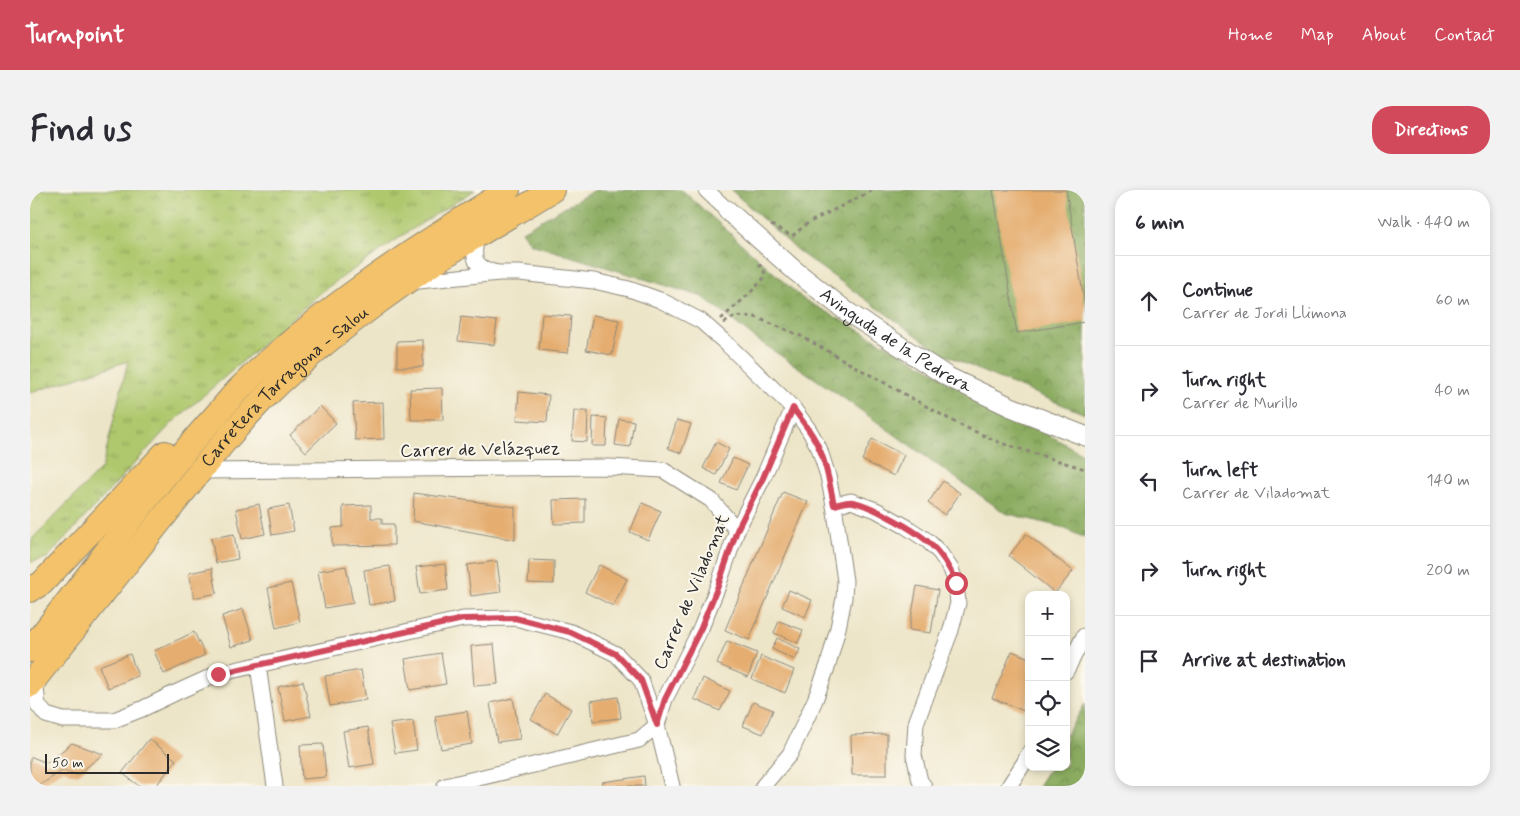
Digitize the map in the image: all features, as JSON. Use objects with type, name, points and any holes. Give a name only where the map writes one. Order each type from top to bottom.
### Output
[{"type":"main road","name":"Carretera Tarragona - Salou","points":[[30,650],[184,451],[237,391],[278,353],[328,312],[421,245],[508,190]]},
{"type":"main road","name":"Carretera Tarragona - Salou","points":[[36,677],[221,445],[263,399],[318,349],[405,282],[434,262],[552,190]]},
{"type":"main road","points":[[30,590],[42,583],[231,384],[278,353]]},
{"type":"street","name":"Avinguda de la Pedrera","points":[[706,190],[794,270],[846,311],[940,372],[1012,407],[1085,436]]},
{"type":"street","name":"Avinguda de la Pedrera","points":[[711,190],[727,210]]},
{"type":"street","points":[[478,236],[474,250],[476,261],[483,269],[499,274]]},
{"type":"street","points":[[405,282],[519,273],[594,281],[629,289],[660,300],[700,321],[728,345],[793,408],[809,430],[819,448],[828,476],[845,581],[844,598],[828,665],[815,700],[790,754],[763,786]]},
{"type":"street","name":"Carrer de Viladomat","points":[[657,725],[665,699],[701,628],[737,530],[763,478],[793,408]]},
{"type":"street","name":"Carrer de Velázquez","points":[[200,471],[609,467],[663,470],[711,500],[737,530]]},
{"type":"street","points":[[834,505],[852,501],[876,510],[906,526],[928,541],[940,553],[951,569],[956,583],[958,603],[951,630],[916,723],[914,754],[920,781],[924,786]]},
{"type":"street","points":[[36,677],[38,705],[46,715],[63,720],[114,720],[218,674],[463,619],[515,618],[570,632],[616,654],[641,680],[657,725],[672,786]]},
{"type":"street","points":[[1070,663],[1084,636]]},
{"type":"street","points":[[258,665],[275,786]]},
{"type":"street","points":[[445,786],[639,740],[657,725]]},
{"type":"street","points":[[1009,786],[1025,761]]},
{"type":"path","points":[[766,222],[792,236],[808,223],[873,190]]},
{"type":"path","points":[[710,330],[765,277],[764,270],[753,257]]},
{"type":"path","points":[[710,330],[734,318],[744,316],[755,317],[800,335],[958,424],[1001,443],[1085,469]]},
{"type":"green space","points":[[30,190],[475,190],[406,233],[325,289],[171,424],[47,558],[30,562],[30,548],[33,538],[102,468],[128,361],[30,393]]},
{"type":"green space","points":[[595,190],[682,190],[803,299],[1085,455],[1085,538],[1061,527],[1005,513],[835,392],[756,339],[703,297],[531,244],[522,231]]},
{"type":"green space","points":[[731,190],[1085,190],[1085,414],[940,352],[799,252]]},
{"type":"green space","points":[[1085,704],[1085,786],[1038,786],[1047,771],[1070,771],[1070,728]]},
{"type":"building","points":[[993,190],[1066,190],[1085,306],[1085,322],[1017,333]]},
{"type":"building","points":[[542,314],[571,316],[568,353],[539,350]]},
{"type":"building","points":[[593,315],[619,320],[612,355],[586,350]]},
{"type":"building","points":[[461,317],[497,321],[494,345],[458,341]]},
{"type":"building","points":[[423,340],[423,367],[397,367],[397,341]]},
{"type":"building","points":[[442,388],[443,420],[411,420],[410,389]]},
{"type":"building","points":[[519,392],[549,395],[547,422],[517,420]]},
{"type":"building","points":[[383,402],[384,439],[355,440],[353,403]]},
{"type":"building","points":[[320,406],[336,423],[306,452],[290,435]]},
{"type":"building","points":[[574,411],[588,411],[587,442],[572,441]]},
{"type":"building","points":[[593,417],[607,418],[606,446],[592,446]]},
{"type":"building","points":[[619,419],[634,421],[630,447],[615,445]]},
{"type":"building","points":[[677,420],[691,424],[681,453],[668,448]]},
{"type":"building","points":[[872,439],[904,455],[894,476],[862,460]]},
{"type":"building","points":[[716,442],[729,449],[716,475],[703,468]]},
{"type":"building","points":[[733,458],[748,465],[736,490],[721,483]]},
{"type":"building","points":[[943,481],[960,493],[945,515],[928,503]]},
{"type":"building","points":[[783,492],[808,502],[749,640],[725,630]]},
{"type":"building","points":[[414,493],[515,507],[515,540],[413,521]]},
{"type":"building","points":[[585,499],[585,523],[554,524],[553,500]]},
{"type":"building","points":[[642,503],[661,511],[648,540],[630,532]]},
{"type":"building","points":[[259,504],[265,534],[242,539],[236,509]]},
{"type":"building","points":[[289,505],[294,531],[272,535],[268,509]]},
{"type":"building","points":[[371,505],[371,518],[382,518],[382,524],[394,524],[394,545],[332,546],[332,528],[343,527],[343,506]]},
{"type":"building","points":[[234,534],[238,559],[216,563],[211,538]]},
{"type":"building","points":[[1026,534],[1073,571],[1057,591],[1053,591],[1009,556]]},
{"type":"building","points":[[529,560],[554,561],[554,584],[528,583]]},
{"type":"building","points":[[497,561],[501,592],[471,596],[467,565]]},
{"type":"building","points":[[445,564],[448,590],[420,594],[416,567]]},
{"type":"building","points":[[599,565],[627,579],[613,606],[585,592]]},
{"type":"building","points":[[346,566],[353,603],[325,608],[318,571]]},
{"type":"building","points":[[390,566],[395,601],[369,605],[364,570]]},
{"type":"building","points":[[212,568],[217,593],[194,598],[189,573]]},
{"type":"building","points":[[291,583],[300,622],[276,628],[268,588]]},
{"type":"building","points":[[917,586],[938,590],[931,633],[909,630]]},
{"type":"building","points":[[789,590],[812,600],[805,617],[782,607]]},
{"type":"building","points":[[243,609],[253,640],[231,647],[222,616]]},
{"type":"building","points":[[779,621],[803,630],[798,643],[774,633]]},
{"type":"building","points":[[194,632],[205,655],[164,674],[154,651]]},
{"type":"building","points":[[777,638],[800,649],[795,660],[772,649]]},
{"type":"building","points":[[727,641],[757,653],[748,677],[717,664]]},
{"type":"building","points":[[494,644],[498,684],[474,686],[471,646]]},
{"type":"building","points":[[1012,651],[1025,656],[1024,711],[992,698]]},
{"type":"building","points":[[441,653],[446,684],[410,690],[405,659]]},
{"type":"building","points":[[130,654],[138,676],[108,688],[99,666]]},
{"type":"building","points":[[761,656],[794,670],[785,693],[752,679]]},
{"type":"building","points":[[361,670],[366,700],[330,706],[325,676]]},
{"type":"building","points":[[703,678],[730,691],[720,711],[694,699]]},
{"type":"building","points":[[303,681],[311,716],[285,721],[278,687]]},
{"type":"building","points":[[545,694],[571,709],[557,734],[531,719]]},
{"type":"building","points":[[618,697],[621,718],[593,721],[591,701]]},
{"type":"building","points":[[513,698],[520,739],[497,742],[490,703]]},
{"type":"building","points":[[753,702],[773,710],[763,734],[743,726]]},
{"type":"building","points":[[467,711],[472,744],[441,749],[435,716]]},
{"type":"building","points":[[413,721],[417,750],[395,753],[390,724]]},
{"type":"building","points":[[368,727],[374,764],[349,768],[343,731]]},
{"type":"building","points":[[887,734],[887,775],[852,775],[851,735]]},
{"type":"building","points":[[149,739],[176,760],[156,786],[139,786],[122,773]]},
{"type":"building","points":[[72,743],[103,754],[77,775],[63,770],[39,786],[30,786],[30,759],[32,757],[47,763]]},
{"type":"building","points":[[323,744],[326,777],[302,779],[300,745]]},
{"type":"building","points":[[644,776],[645,786],[603,786],[602,782]]},
{"type":"route","points":[[218,674],[463,619],[515,618],[570,632],[616,654],[641,680],[657,725],[665,699],[701,628],[737,530],[763,478],[793,408],[819,448],[828,476],[834,505],[852,501],[876,510],[906,526],[928,541],[940,553],[951,569],[956,583]]}]
